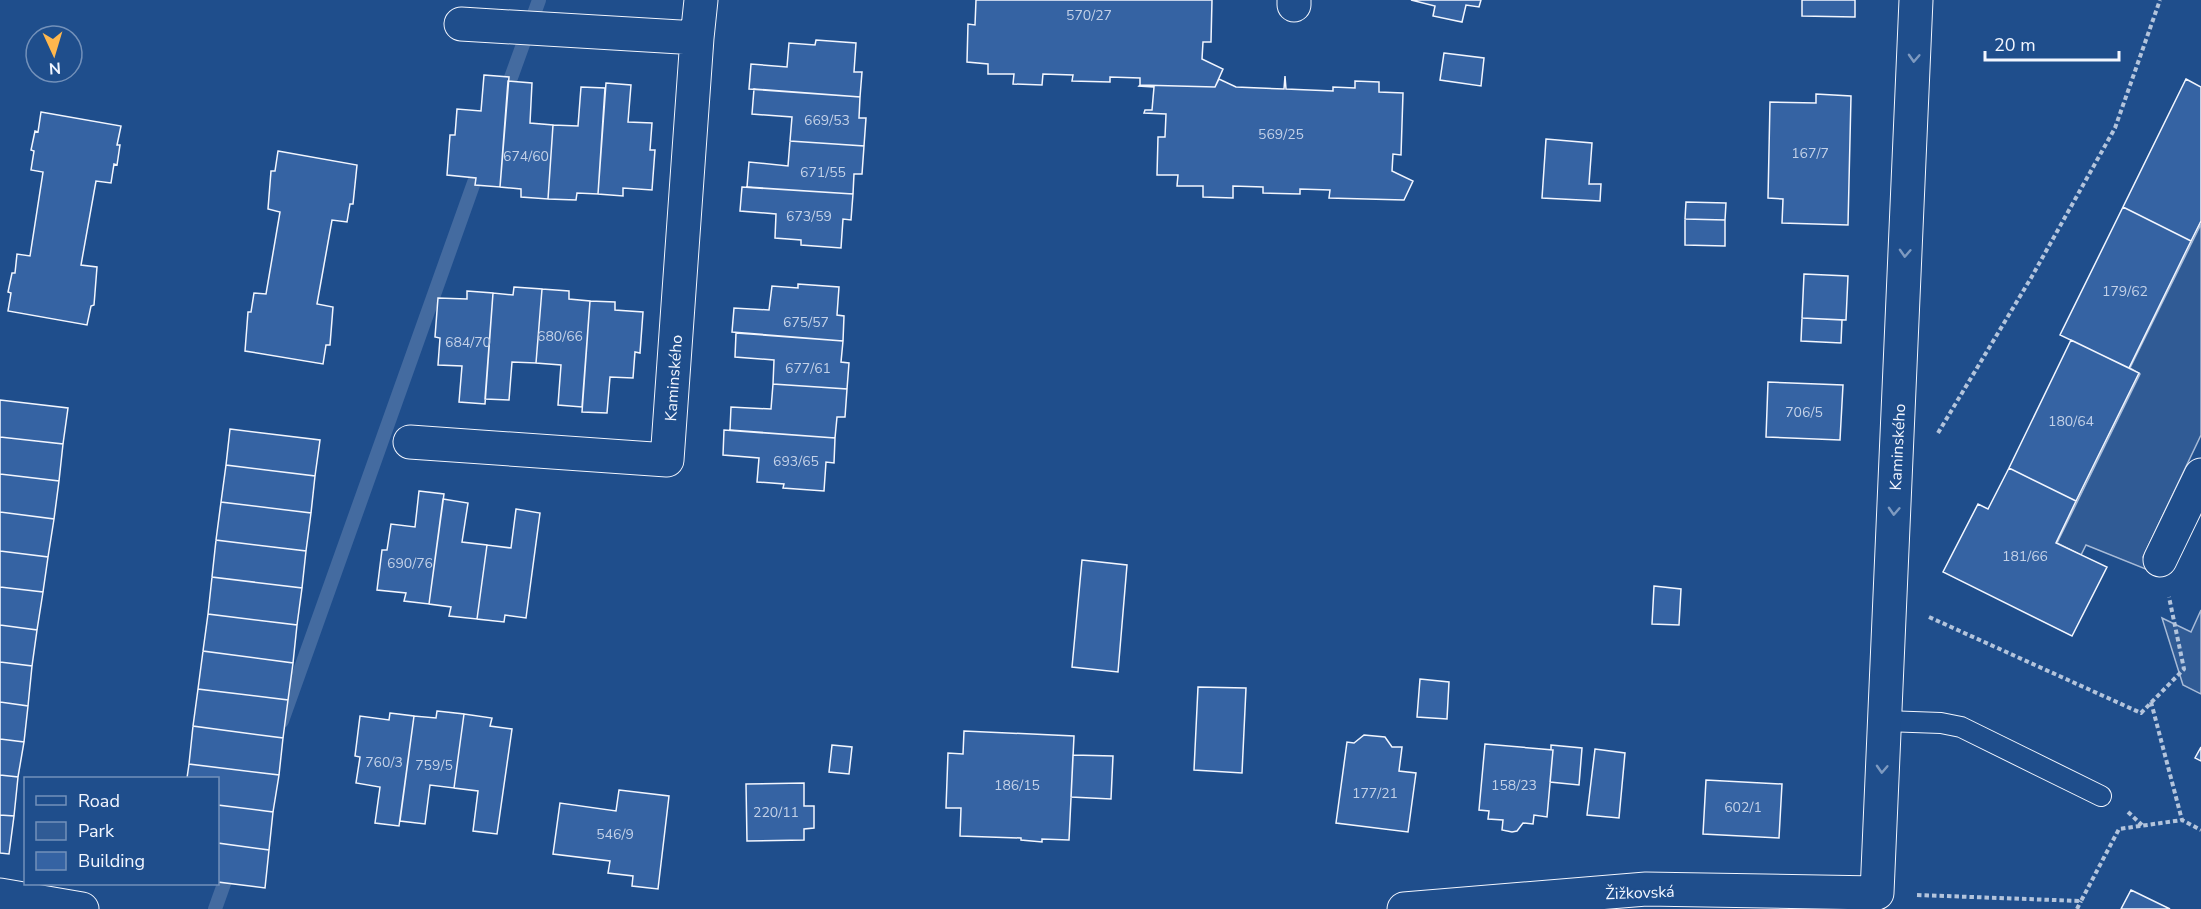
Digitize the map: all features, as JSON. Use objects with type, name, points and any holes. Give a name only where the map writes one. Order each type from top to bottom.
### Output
[{"type":"street","name":"Kaminského","points":[[410,442],[667,460],[701,0]]},
{"type":"street","name":"Kaminského","points":[[1877,893],[1916,0]]},
{"type":"street","points":[[461,24],[697,38]]},
{"type":"street","points":[[2160,560],[2201,474]]},
{"type":"street","name":"Žižkovská","points":[[1404,909],[1646,889],[1877,893]]},
{"type":"street","points":[[0,895],[82,909]]},
{"type":"lane","points":[[1884,721],[1941,723],[1961,727],[2102,796]]},
{"type":"path","points":[[1936,437],[2031,278],[2115,128],[2160,0]]},
{"type":"path","points":[[1890,599],[2141,713],[2184,669],[2160,560]]},
{"type":"path","points":[[2151,702],[2182,820]]},
{"type":"path","points":[[2077,909],[2119,830],[2182,820],[2201,830]]},
{"type":"path","points":[[1877,893],[2081,901]]},
{"type":"green space","points":[[2201,224],[2201,435],[2143,557],[2148,570],[2086,545],[2081,555],[2057,543],[2140,374],[2130,368]]},
{"type":"green space","points":[[2201,610],[2201,694],[2183,685],[2162,618],[2191,632]]},
{"type":"building","points":[[976,0],[1212,0],[1211,42],[1203,42],[1202,59],[1223,69],[1215,87],[1140,85],[1140,78],[1110,77],[1110,82],[1072,81],[1073,75],[1043,74],[1042,85],[1013,84],[1014,74],[988,74],[988,64],[967,62],[968,24],[975,25]]},
{"type":"building","points":[[1411,0],[1481,0],[1479,7],[1466,5],[1462,22],[1433,16],[1435,6]]},
{"type":"building","points":[[1802,0],[1855,0],[1855,17],[1802,16]]},
{"type":"building","points":[[816,40],[856,43],[854,72],[862,72],[860,97],[749,89],[751,64],[787,67],[789,43],[815,45]]},
{"type":"building","points":[[1444,53],[1484,58],[1481,86],[1440,80]]},
{"type":"building","points":[[484,75],[509,77],[500,187],[475,185],[476,178],[447,175],[450,135],[455,135],[457,109],[481,111]]},
{"type":"building","points":[[1285,76],[1286,89],[1333,91],[1333,87],[1355,88],[1355,81],[1379,82],[1379,92],[1403,93],[1401,155],[1393,154],[1392,171],[1413,181],[1404,200],[1329,198],[1330,190],[1300,189],[1300,194],[1263,193],[1263,187],[1233,186],[1233,198],[1203,197],[1203,186],[1177,186],[1178,175],[1157,175],[1158,137],[1165,137],[1166,114],[1144,113],[1145,110],[1152,110],[1154,87],[1140,85],[1215,87],[1219,79],[1236,87],[1284,89]]},
{"type":"building","points":[[2186,79],[2201,87],[2201,221],[2191,241],[2123,207]]},
{"type":"building","points":[[508,81],[532,83],[530,123],[553,125],[548,199],[521,197],[521,189],[500,187]]},
{"type":"building","points":[[606,83],[631,85],[628,122],[652,123],[650,150],[655,150],[652,190],[623,188],[623,196],[598,194]]},
{"type":"building","points":[[581,87],[605,88],[598,194],[577,193],[576,200],[548,199],[553,125],[578,126]]},
{"type":"building","points":[[754,89],[860,97],[859,118],[866,118],[864,146],[790,141],[792,117],[752,114]]},
{"type":"building","points":[[1816,94],[1851,96],[1848,225],[1782,223],[1783,199],[1768,198],[1770,102],[1816,103]]},
{"type":"building","points":[[41,112],[121,126],[117,145],[120,145],[117,165],[114,164],[111,183],[96,181],[81,265],[97,267],[94,305],[91,306],[87,325],[8,311],[11,293],[8,292],[12,273],[15,273],[17,254],[30,256],[43,172],[31,170],[34,151],[31,150],[35,131],[38,132]]},
{"type":"building","points":[[1546,139],[1592,143],[1589,184],[1601,184],[1600,201],[1542,198]]},
{"type":"building","points":[[790,141],[864,146],[862,174],[854,174],[853,194],[747,187],[749,162],[788,166]]},
{"type":"building","points":[[278,151],[357,165],[353,204],[350,204],[347,222],[332,220],[317,304],[333,307],[330,345],[326,345],[323,364],[245,351],[248,312],[251,312],[254,293],[266,294],[280,212],[268,209],[271,171],[275,171]]},
{"type":"building","points":[[742,187],[853,194],[851,220],[843,219],[841,248],[801,245],[801,240],[775,238],[776,214],[740,211]]},
{"type":"building","points":[[1686,202],[1726,203],[1725,220],[1685,219]]},
{"type":"building","points":[[2123,207],[2191,241],[2129,368],[2060,335]]},
{"type":"building","points":[[1685,219],[1725,220],[1725,246],[1685,245]]},
{"type":"building","points":[[1804,274],[1848,276],[1846,320],[1802,318]]},
{"type":"building","points":[[798,284],[839,287],[837,315],[844,316],[843,341],[732,332],[734,308],[769,310],[772,286],[798,288]]},
{"type":"building","points":[[514,287],[542,289],[536,363],[512,362],[509,400],[485,399],[493,293],[513,295]]},
{"type":"building","points":[[542,289],[569,291],[569,299],[590,301],[582,407],[558,405],[561,365],[536,363]]},
{"type":"building","points":[[467,291],[493,293],[485,404],[459,402],[462,366],[438,365],[440,338],[435,337],[438,298],[467,299]]},
{"type":"building","points":[[590,301],[615,302],[615,310],[643,312],[640,353],[635,352],[633,378],[610,377],[607,413],[582,412]]},
{"type":"building","points":[[1802,318],[1842,320],[1841,343],[1801,341]]},
{"type":"building","points":[[736,333],[843,341],[841,362],[849,363],[847,389],[773,384],[774,360],[735,357]]},
{"type":"building","points":[[2071,340],[2139,373],[2076,501],[2009,468]]},
{"type":"building","points":[[1768,382],[1843,385],[1840,440],[1766,437]]},
{"type":"building","points":[[773,384],[847,389],[845,417],[837,417],[835,438],[730,430],[731,407],[771,409]]},
{"type":"building","points":[[0,400],[68,408],[63,444],[0,437]]},
{"type":"building","points":[[230,429],[320,440],[315,476],[226,465]]},
{"type":"building","points":[[724,430],[835,438],[834,463],[826,462],[824,491],[783,488],[784,484],[757,482],[759,458],[723,455]]},
{"type":"building","points":[[0,437],[63,444],[59,481],[0,474]]},
{"type":"building","points":[[226,465],[315,476],[311,513],[221,502]]},
{"type":"building","points":[[2009,468],[2076,501],[2056,543],[2107,567],[2072,636],[1943,572],[1978,504],[1988,509]]},
{"type":"building","points":[[0,474],[59,481],[54,519],[0,512]]},
{"type":"building","points":[[419,491],[444,494],[429,604],[404,601],[406,593],[377,590],[382,550],[387,550],[391,524],[415,527]]},
{"type":"building","points":[[443,499],[468,503],[462,542],[487,545],[477,619],[449,616],[451,607],[429,604]]},
{"type":"building","points":[[221,502],[311,513],[306,551],[216,540]]},
{"type":"building","points":[[516,509],[540,513],[526,618],[505,615],[504,622],[477,619],[487,545],[511,548]]},
{"type":"building","points":[[0,512],[54,519],[48,557],[0,551]]},
{"type":"building","points":[[216,540],[306,551],[302,588],[212,577]]},
{"type":"building","points":[[0,551],[48,557],[43,592],[0,587]]},
{"type":"building","points":[[1082,560],[1127,565],[1118,672],[1072,667]]},
{"type":"building","points":[[212,577],[302,588],[297,625],[208,614]]},
{"type":"building","points":[[1654,586],[1681,589],[1679,625],[1652,624]]},
{"type":"building","points":[[0,587],[43,592],[37,630],[0,625]]},
{"type":"building","points":[[208,614],[297,625],[293,663],[203,651]]},
{"type":"building","points":[[0,625],[37,630],[32,666],[0,662]]},
{"type":"building","points":[[203,651],[293,663],[288,700],[198,689]]},
{"type":"building","points":[[0,662],[32,666],[28,706],[0,702]]},
{"type":"building","points":[[1420,679],[1449,682],[1447,719],[1417,717]]},
{"type":"building","points":[[1198,687],[1246,688],[1242,773],[1194,770]]},
{"type":"building","points":[[198,689],[288,700],[283,738],[193,726]]},
{"type":"building","points":[[0,702],[28,706],[24,742],[0,739]]},
{"type":"building","points":[[437,711],[464,714],[454,788],[430,785],[425,824],[400,821],[414,716],[436,718]]},
{"type":"building","points":[[390,713],[414,716],[399,826],[375,823],[380,787],[356,783],[360,757],[355,756],[360,716],[389,720]]},
{"type":"building","points":[[464,714],[492,718],[490,726],[512,729],[497,834],[473,831],[478,791],[454,788]]},
{"type":"building","points":[[193,726],[283,738],[279,775],[189,764]]},
{"type":"building","points":[[964,731],[1074,736],[1069,840],[1042,839],[1042,842],[1021,840],[1021,838],[960,836],[961,808],[946,808],[948,753],[963,754]]},
{"type":"building","points":[[1364,735],[1385,737],[1392,747],[1402,747],[1399,771],[1416,773],[1408,832],[1336,823],[1347,742],[1354,743]]},
{"type":"building","points":[[0,739],[24,742],[18,777],[0,775]]},
{"type":"building","points":[[1485,744],[1553,750],[1547,817],[1534,815],[1533,824],[1523,823],[1517,831],[1512,832],[1502,830],[1503,820],[1488,819],[1489,811],[1479,810]]},
{"type":"building","points":[[832,745],[852,747],[849,774],[829,772]]},
{"type":"building","points":[[1551,745],[1582,748],[1579,785],[1550,782],[1553,750],[1551,750]]},
{"type":"building","points":[[2201,747],[2201,761],[2195,758]]},
{"type":"building","points":[[1595,749],[1625,753],[1619,818],[1587,815]]},
{"type":"building","points":[[1073,755],[1113,756],[1111,799],[1071,797]]},
{"type":"building","points":[[189,764],[279,775],[273,812],[219,805],[219,777],[187,777]]},
{"type":"building","points":[[0,775],[18,777],[14,816],[0,815]]},
{"type":"building","points":[[1706,780],[1782,784],[1779,838],[1703,834]]},
{"type":"building","points":[[804,783],[804,806],[814,806],[814,828],[804,829],[804,840],[747,841],[746,784]]},
{"type":"building","points":[[619,790],[669,796],[658,889],[632,886],[633,876],[608,873],[610,861],[553,854],[560,803],[616,811]]},
{"type":"building","points":[[219,805],[273,812],[269,850],[219,843]]},
{"type":"building","points":[[0,815],[14,816],[9,854],[0,853]]},
{"type":"building","points":[[219,843],[269,850],[265,888],[219,882]]},
{"type":"building","points":[[2131,890],[2170,909],[2121,909]]},
{"type":"waterway","points":[[504,97],[539,0]]},
{"type":"waterway","points":[[282,721],[482,160]]},
{"type":"waterway","points":[[215,909],[230,867]]}]
